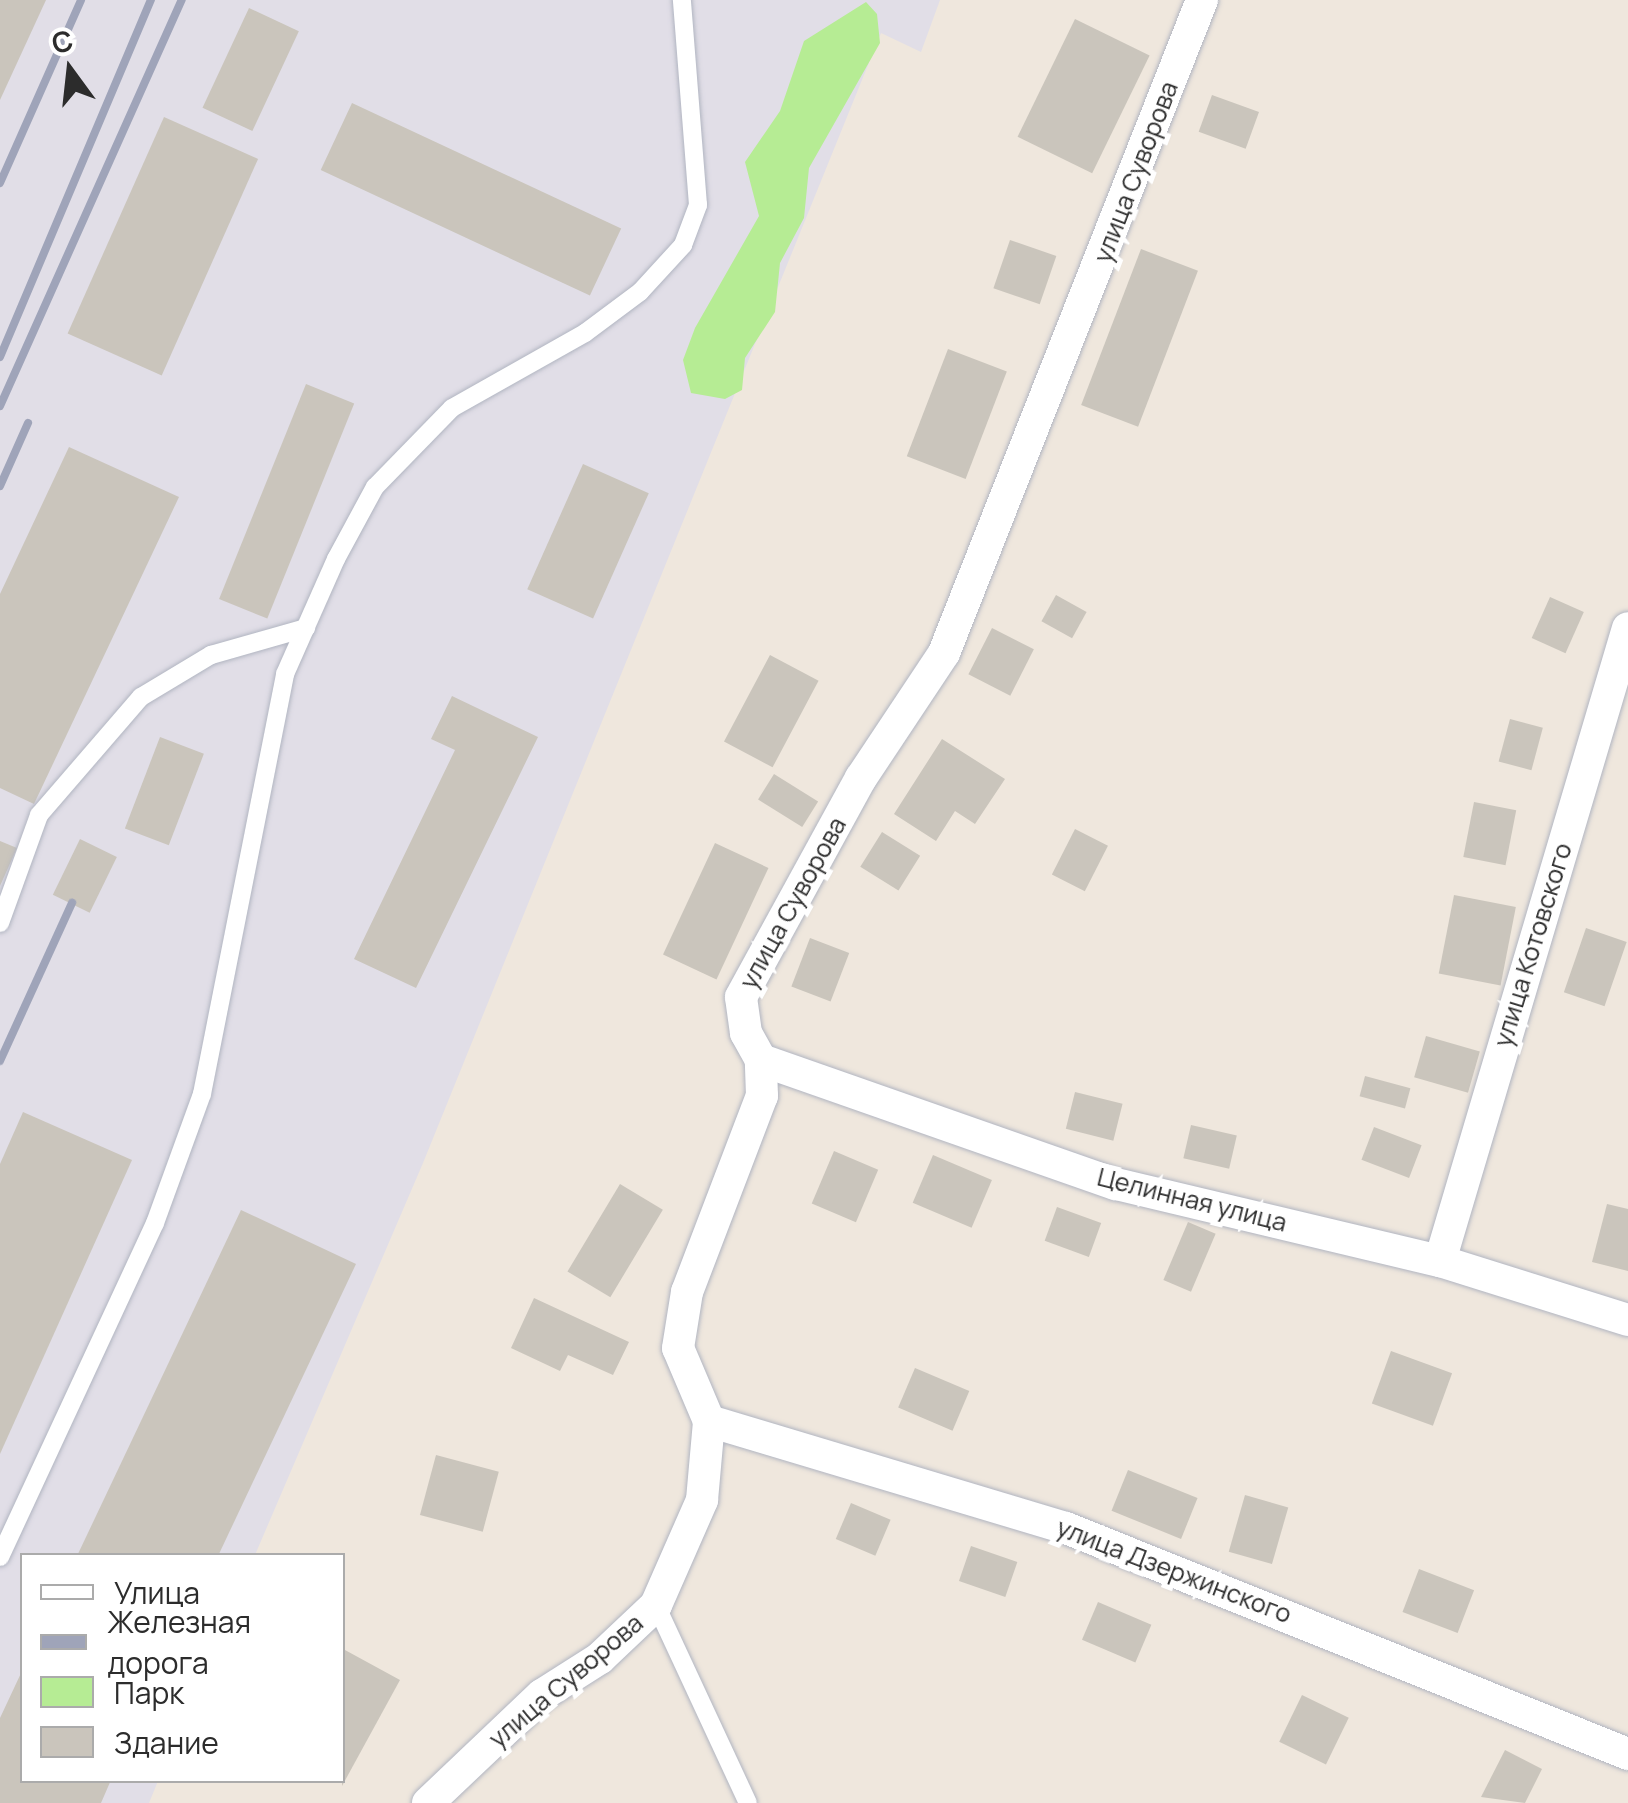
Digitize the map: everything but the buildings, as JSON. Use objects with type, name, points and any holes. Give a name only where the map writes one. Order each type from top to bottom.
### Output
[{"type":"street","name":"улица Суворова","points":[[428,1803],[542,1695],[600,1658],[656,1605],[702,1500],[709,1421],[678,1348],[687,1292],[762,1096],[762,1060],[746,1032],[742,997],[861,778],[944,653],[1202,0]]},
{"type":"street","name":"улица Котовского","points":[[1440,1262],[1628,628]]},
{"type":"street","name":"Целинная улица","points":[[762,1060],[1116,1184],[1440,1262],[1628,1320]]},
{"type":"street","name":"улица Дзержинского","points":[[709,1421],[1066,1528],[1628,1754]]},
{"type":"lane","points":[[0,1557],[155,1224],[202,1094],[285,674],[375,488],[452,408],[586,333],[640,292],[683,246],[698,205],[682,0]]},
{"type":"lane","points":[[0,922],[39,815],[141,696],[212,655],[306,628]]},
{"type":"lane","points":[[656,1605],[748,1803]]},
{"type":"shaded area","points":[[0,0],[940,0],[921,52],[881,33],[423,1163],[256,1553],[20,1553],[20,1783],[157,1783],[149,1803],[0,1803]]},
{"type":"green space","points":[[866,2],[877,14],[880,43],[809,168],[804,218],[780,263],[775,312],[745,358],[742,390],[725,399],[691,393],[683,360],[695,328],[759,216],[745,162],[780,111],[804,41]]},
{"type":"railway","points":[[0,183],[81,0]]},
{"type":"railway","points":[[0,357],[151,0]]},
{"type":"railway","points":[[0,406],[182,0]]},
{"type":"railway","points":[[0,486],[28,423]]},
{"type":"railway","points":[[0,1061],[72,903]]}]
